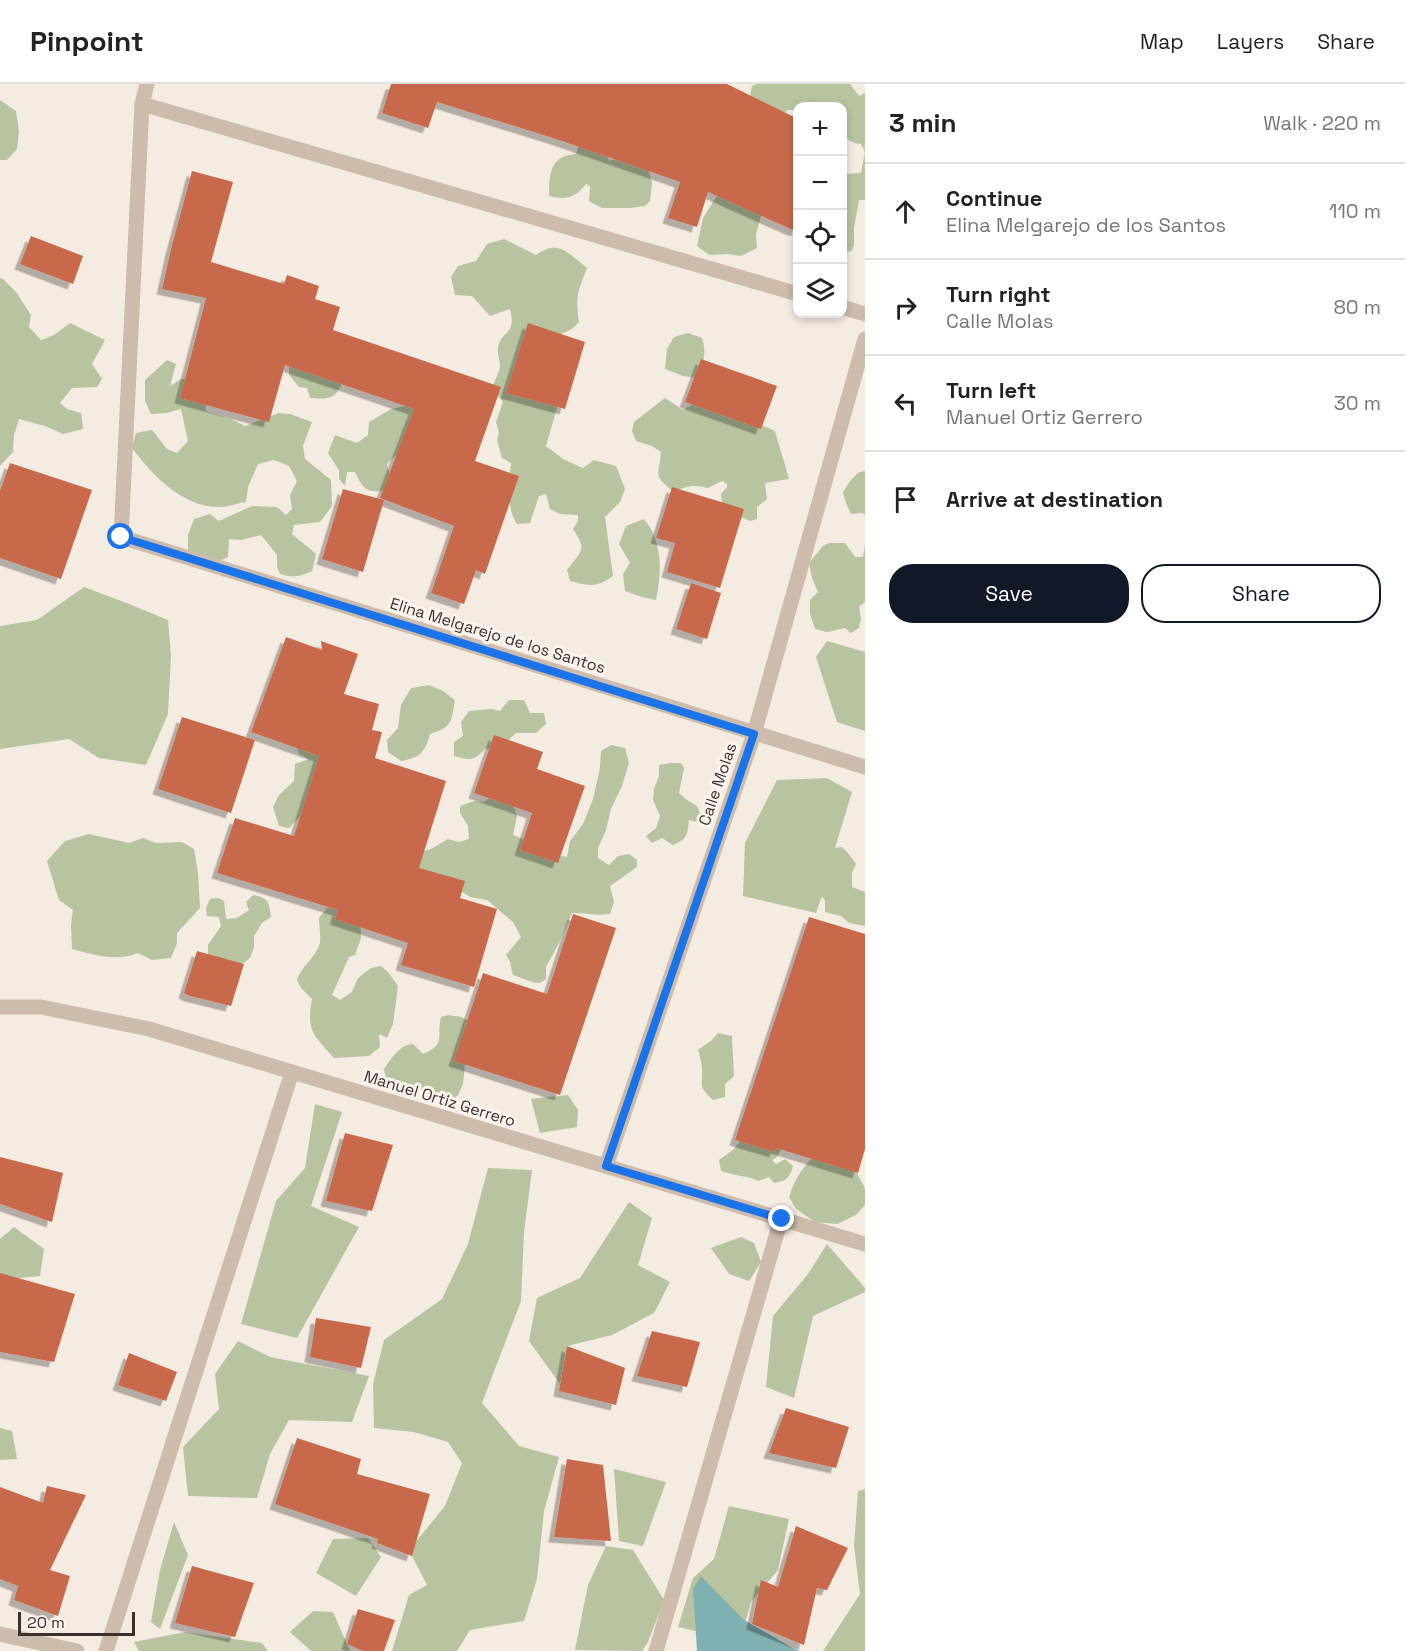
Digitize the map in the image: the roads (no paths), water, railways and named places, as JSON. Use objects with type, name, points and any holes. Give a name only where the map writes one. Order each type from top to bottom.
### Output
[{"type":"street","points":[[147,84],[142,104],[793,293]]},
{"type":"street","name":"Elina Melgarejo de los Santos","points":[[142,104],[121,537],[865,767]]},
{"type":"street","points":[[847,308],[865,314]]},
{"type":"street","name":"Calle Molas","points":[[606,1166],[754,734],[865,339]]},
{"type":"street","name":"Manuel Ortiz Gerrero","points":[[0,1007],[41,1007],[149,1029],[865,1244]]},
{"type":"street","points":[[106,1651],[292,1072]]},
{"type":"street","points":[[656,1651],[782,1219]]},
{"type":"street","points":[[0,1634],[77,1651]]},
{"type":"water","points":[[701,1576],[744,1620],[798,1651],[697,1651],[693,1589]]}]
